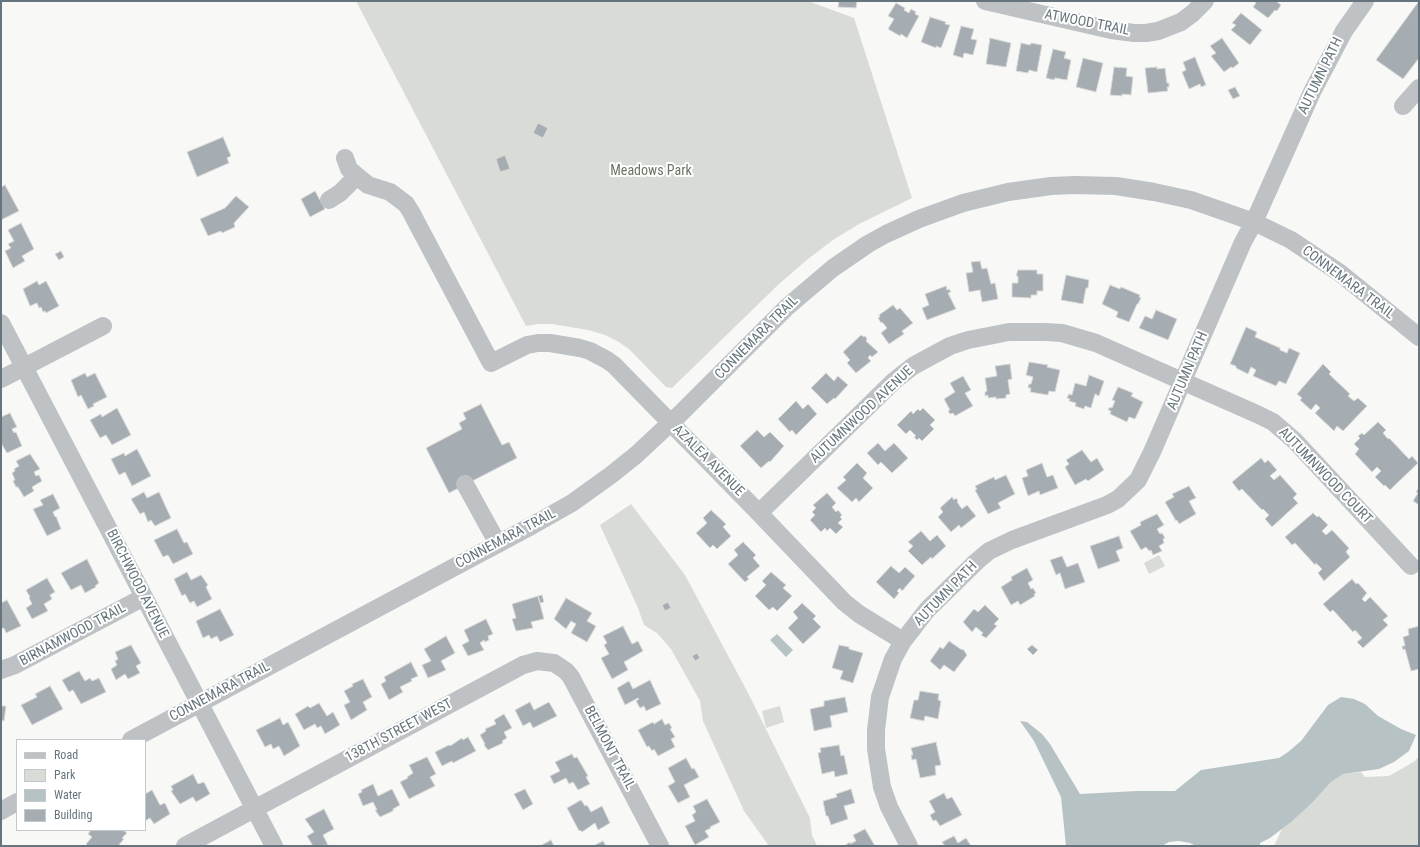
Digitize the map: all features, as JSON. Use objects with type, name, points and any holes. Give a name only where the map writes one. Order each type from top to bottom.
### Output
[{"type":"street","name":"ATWOOD TRAIL","points":[[985,1],[1111,30],[1134,33],[1158,31],[1181,22],[1194,13],[1205,1]]},
{"type":"street","name":"AUTUMN PATH","points":[[909,846],[889,807],[882,787],[878,768],[876,742],[877,713],[880,697],[893,659],[903,641],[927,610],[976,562],[989,552],[1012,540],[1096,510],[1118,499],[1138,480],[1145,468],[1184,381],[1243,242],[1254,222],[1312,92],[1329,57],[1344,31],[1365,1]]},
{"type":"street","points":[[1403,106],[1419,88]]},
{"type":"street","points":[[329,200],[340,193],[357,176],[349,169],[345,158]]},
{"type":"street","name":"AZALEA AVENUE","points":[[357,176],[368,185],[390,192],[406,204],[491,363],[527,345],[550,343],[590,351],[614,365],[851,608],[903,641]]},
{"type":"street","name":"CONNEMARA TRAIL","points":[[133,739],[533,525],[592,489],[636,456],[787,307],[823,276],[868,244],[903,226],[940,210],[968,201],[1008,192],[1051,186],[1075,185],[1116,186],[1175,196],[1254,222],[1291,240],[1340,273],[1419,337]]},
{"type":"street","name":"BIRCHWOOD AVENUE","points":[[1,323],[274,846]]},
{"type":"street","points":[[1,379],[103,326]]},
{"type":"street","name":"AUTUMNWOOD AVENUE","points":[[759,513],[894,381],[913,366],[930,356],[950,346],[968,340],[1009,332],[1029,331],[1062,333],[1096,343],[1184,381]]},
{"type":"street","name":"AUTUMNWOOD COURT","points":[[1184,381],[1259,415],[1273,422],[1282,429],[1295,441],[1411,566]]},
{"type":"street","points":[[465,484],[498,544]]},
{"type":"street","name":"BIRNAMWOOD TRAIL","points":[[1,670],[15,665],[144,597]]},
{"type":"street","name":"138TH STREET WEST","points":[[185,846],[523,665],[537,661],[546,662]]},
{"type":"street","name":"BELMONT TRAIL","points":[[546,662],[554,663],[560,666],[572,677],[660,846]]},
{"type":"street","points":[[1,811],[16,803]]},
{"type":"green space","name":"Meadows Park","points":[[356,1],[808,1],[854,18],[912,198],[859,224],[833,240],[808,259],[779,284],[672,388],[666,387],[629,349],[605,335],[588,330],[552,324],[526,326]]},
{"type":"green space","points":[[631,504],[685,575],[748,693],[810,818],[812,835],[817,846],[769,846],[744,811],[703,721],[700,701],[671,649],[657,633],[644,625],[638,608],[600,525]]},
{"type":"green space","points":[[1159,555],[1165,566],[1149,574],[1144,563]]},
{"type":"green space","points":[[780,706],[784,722],[766,728],[762,711]]},
{"type":"green space","points":[[1419,756],[1419,846],[1274,846],[1282,829],[1312,803],[1332,781],[1343,774],[1361,772],[1365,777],[1389,776],[1415,761]]},
{"type":"water","points":[[777,634],[793,650],[786,657],[770,640]]},
{"type":"water","points":[[1341,697],[1354,699],[1365,704],[1378,716],[1401,729],[1416,735],[1409,751],[1394,762],[1379,769],[1343,774],[1331,782],[1312,803],[1291,822],[1270,838],[1260,843],[1260,846],[1196,846],[1179,841],[1169,842],[1162,846],[1066,846],[1061,797],[1034,741],[1020,721],[1027,722],[1042,734],[1050,744],[1080,794],[1175,791],[1201,770],[1279,758],[1301,741],[1328,705]]},
{"type":"building","points":[[839,1],[857,1],[856,8],[838,7]]},
{"type":"building","points":[[1254,1],[1276,1],[1281,5],[1277,11],[1275,10],[1268,18],[1253,7],[1256,3]]},
{"type":"building","points":[[1419,1],[1419,58],[1403,79],[1376,60]]},
{"type":"building","points":[[896,3],[905,8],[904,10],[909,13],[911,9],[919,16],[907,38],[888,29],[894,19],[888,16]]},
{"type":"building","points":[[1241,13],[1262,30],[1250,45],[1231,30],[1236,25],[1232,23]]},
{"type":"building","points":[[930,17],[946,22],[945,24],[950,25],[941,48],[936,46],[936,48],[921,42]]},
{"type":"building","points":[[961,26],[974,29],[971,39],[977,40],[973,55],[964,53],[963,58],[953,55]]},
{"type":"building","points":[[990,38],[1011,43],[1006,67],[986,64]]},
{"type":"building","points":[[1222,38],[1239,63],[1233,68],[1231,67],[1224,72],[1211,56],[1216,53],[1210,46]]},
{"type":"building","points":[[1021,43],[1042,45],[1037,72],[1029,70],[1028,73],[1016,71]]},
{"type":"building","points":[[1053,49],[1066,52],[1064,58],[1071,60],[1067,80],[1055,78],[1054,80],[1046,78]]},
{"type":"building","points":[[1195,57],[1206,85],[1201,87],[1200,84],[1189,89],[1182,72],[1186,70],[1183,62]]},
{"type":"building","points":[[1083,58],[1103,63],[1096,92],[1076,87]]},
{"type":"building","points":[[1114,67],[1127,68],[1126,76],[1133,77],[1131,95],[1110,95]]},
{"type":"building","points":[[1157,67],[1157,69],[1165,68],[1167,83],[1169,83],[1169,87],[1167,87],[1168,91],[1148,93],[1145,68]]},
{"type":"building","points":[[1235,87],[1240,96],[1233,99],[1228,90]]},
{"type":"building","points":[[538,123],[548,128],[543,138],[533,133]]},
{"type":"building","points":[[223,137],[231,156],[227,158],[229,163],[197,177],[187,152]]},
{"type":"building","points":[[505,155],[510,169],[500,172],[496,159]]},
{"type":"building","points":[[5,185],[19,211],[1,220],[1,187]]},
{"type":"building","points":[[315,191],[325,209],[310,217],[301,199]]},
{"type":"building","points":[[236,196],[249,207],[234,223],[235,227],[222,233],[221,231],[208,236],[200,219],[225,208]]},
{"type":"building","points":[[21,223],[34,249],[22,256],[25,261],[13,268],[5,251],[11,248],[8,244],[14,241],[8,230]]},
{"type":"building","points":[[61,251],[64,257],[59,260],[55,254]]},
{"type":"building","points":[[980,261],[982,269],[987,268],[991,284],[995,283],[998,299],[982,302],[980,290],[969,292],[966,273],[973,272],[971,262]]},
{"type":"building","points":[[1018,270],[1037,270],[1037,274],[1043,274],[1043,291],[1037,291],[1037,295],[1031,295],[1031,298],[1012,297],[1012,283],[1018,283],[1018,276],[1016,276]]},
{"type":"building","points":[[1066,275],[1089,280],[1083,304],[1061,300]]},
{"type":"building","points":[[37,281],[39,285],[46,281],[59,306],[46,313],[45,311],[43,312],[41,307],[39,308],[37,303],[30,306],[23,289]]},
{"type":"building","points":[[1110,285],[1120,289],[1121,287],[1140,295],[1139,297],[1141,298],[1129,322],[1116,317],[1118,312],[1102,304]]},
{"type":"building","points":[[946,286],[947,290],[949,289],[951,292],[948,293],[956,309],[927,320],[922,308],[929,305],[925,294]]},
{"type":"building","points":[[893,305],[897,310],[900,308],[913,323],[902,331],[904,334],[889,344],[881,333],[887,328],[878,318],[880,317],[879,315]]},
{"type":"building","points":[[1156,310],[1177,319],[1168,340],[1139,328],[1145,316],[1152,319]]},
{"type":"building","points":[[1246,327],[1257,332],[1255,337],[1280,348],[1280,350],[1287,353],[1289,348],[1300,353],[1286,384],[1279,381],[1276,386],[1253,376],[1256,370],[1251,367],[1248,374],[1230,364]]},
{"type":"building","points":[[861,335],[864,337],[865,336],[867,339],[866,341],[878,352],[872,357],[870,355],[868,358],[871,361],[856,373],[847,363],[850,360],[843,352]]},
{"type":"building","points":[[1029,362],[1048,365],[1047,367],[1060,370],[1055,392],[1049,391],[1048,395],[1030,392],[1031,388],[1028,388],[1033,377],[1026,375]]},
{"type":"building","points":[[1010,364],[1012,379],[1008,380],[1010,394],[1006,395],[1006,398],[996,399],[996,397],[988,398],[988,395],[985,396],[985,392],[987,391],[985,378],[997,376],[995,366]]},
{"type":"building","points":[[1323,364],[1331,372],[1329,374],[1350,394],[1348,396],[1354,401],[1358,398],[1367,406],[1343,431],[1337,426],[1334,431],[1315,413],[1320,408],[1316,404],[1311,410],[1300,400],[1302,398],[1297,394]]},
{"type":"building","points":[[85,373],[87,377],[95,373],[107,397],[93,404],[94,406],[88,409],[81,395],[78,397],[71,380]]},
{"type":"building","points":[[826,373],[834,381],[838,376],[848,385],[835,399],[834,398],[827,404],[811,388]]},
{"type":"building","points":[[1089,375],[1104,381],[1099,396],[1095,394],[1091,408],[1085,406],[1084,409],[1075,406],[1076,403],[1069,401],[1070,399],[1067,398],[1069,394],[1072,395],[1075,383],[1086,386]]},
{"type":"building","points":[[963,376],[971,390],[965,393],[973,406],[955,416],[953,413],[950,414],[948,411],[950,410],[944,399],[955,392],[950,383]]},
{"type":"building","points":[[1118,387],[1133,393],[1131,396],[1143,402],[1135,419],[1129,417],[1127,422],[1110,414],[1111,411],[1108,410],[1110,407],[1112,408],[1115,401],[1112,400]]},
{"type":"building","points":[[796,401],[803,409],[808,404],[817,414],[796,435],[792,430],[790,432],[778,419]]},
{"type":"building","points":[[481,404],[502,445],[509,442],[517,458],[449,493],[426,448],[462,429],[459,423],[466,419],[463,413]]},
{"type":"building","points":[[117,408],[131,435],[112,445],[106,435],[100,438],[90,420],[101,414],[102,417]]},
{"type":"building","points":[[923,408],[935,420],[930,425],[934,429],[922,441],[919,438],[917,440],[914,437],[916,436],[910,430],[906,434],[897,425],[911,411],[913,414],[918,409],[920,411]]},
{"type":"building","points":[[10,413],[17,427],[12,429],[14,433],[16,432],[22,446],[7,453],[1,443],[1,417]]},
{"type":"building","points":[[1378,422],[1386,430],[1383,433],[1388,439],[1389,438],[1409,459],[1412,456],[1418,463],[1390,490],[1375,477],[1381,471],[1377,467],[1372,472],[1355,454],[1359,449],[1354,444],[1360,438],[1358,436],[1362,433],[1364,435]]},
{"type":"building","points":[[757,430],[764,437],[770,432],[784,446],[770,462],[769,461],[761,468],[740,446]]},
{"type":"building","points":[[878,443],[885,451],[894,443],[908,458],[892,473],[881,462],[878,465],[867,453]]},
{"type":"building","points":[[137,449],[151,476],[132,486],[125,472],[119,475],[111,459],[124,453],[125,456]]},
{"type":"building","points":[[1082,450],[1091,462],[1097,458],[1104,470],[1088,481],[1086,479],[1075,485],[1065,467],[1069,464],[1066,460]]},
{"type":"building","points":[[30,454],[40,469],[34,472],[36,476],[39,475],[42,481],[32,487],[34,491],[24,497],[13,481],[15,480],[12,473],[15,471],[14,469],[19,466],[16,461]]},
{"type":"building","points":[[1261,458],[1265,463],[1268,460],[1277,470],[1270,476],[1274,480],[1280,475],[1297,494],[1293,498],[1298,503],[1272,527],[1265,519],[1269,515],[1263,509],[1262,510],[1242,489],[1239,491],[1232,482]]},
{"type":"building","points":[[857,463],[867,473],[863,478],[873,488],[859,502],[856,498],[852,502],[837,488],[846,480],[843,477]]},
{"type":"building","points":[[1042,463],[1047,477],[1053,475],[1058,488],[1040,495],[1039,491],[1028,496],[1022,478],[1028,476],[1026,470]]},
{"type":"building","points":[[1006,475],[1015,494],[998,503],[1001,508],[988,514],[975,490],[977,489],[975,486],[994,477],[995,480]]},
{"type":"building","points":[[1189,486],[1196,498],[1189,501],[1196,514],[1179,524],[1165,502],[1174,497],[1172,494]]},
{"type":"building","points":[[1418,489],[1419,505],[1413,501],[1418,493],[1416,492]]},
{"type":"building","points":[[144,492],[147,498],[159,492],[171,518],[155,526],[151,520],[148,522],[144,512],[140,514],[131,499]]},
{"type":"building","points":[[827,493],[836,503],[832,507],[836,512],[838,510],[842,515],[840,517],[842,519],[838,523],[843,527],[836,534],[830,528],[827,531],[825,528],[821,532],[810,520],[815,515],[812,512],[816,508],[813,505]]},
{"type":"building","points":[[53,494],[60,508],[53,512],[61,529],[47,536],[33,509],[43,505],[40,500]]},
{"type":"building","points":[[952,497],[954,500],[956,498],[962,509],[967,505],[976,516],[961,528],[959,525],[951,532],[938,517],[943,512],[940,508]]},
{"type":"building","points":[[711,510],[726,524],[723,527],[731,536],[717,549],[713,545],[710,548],[696,533],[707,523],[703,518]]},
{"type":"building","points":[[1313,513],[1317,517],[1319,516],[1328,525],[1322,531],[1326,535],[1332,530],[1349,548],[1346,552],[1350,557],[1324,581],[1318,573],[1322,569],[1316,563],[1315,565],[1295,543],[1292,545],[1285,537]]},
{"type":"building","points":[[1157,514],[1164,525],[1157,529],[1165,538],[1163,539],[1164,543],[1159,546],[1162,551],[1153,555],[1151,550],[1149,551],[1146,547],[1141,550],[1130,531],[1141,525],[1140,522]]},
{"type":"building","points":[[177,529],[184,543],[187,542],[193,554],[173,564],[168,555],[163,557],[154,540]]},
{"type":"building","points":[[921,531],[930,541],[937,535],[946,546],[932,559],[931,557],[922,565],[908,551],[913,546],[908,542]]},
{"type":"building","points":[[1119,536],[1123,548],[1116,551],[1120,561],[1098,569],[1090,546]]},
{"type":"building","points":[[743,542],[756,555],[753,558],[760,566],[747,577],[749,579],[745,582],[728,564],[738,555],[734,550]]},
{"type":"building","points":[[1062,556],[1067,567],[1078,563],[1085,582],[1065,589],[1060,573],[1056,575],[1050,560]]},
{"type":"building","points":[[87,559],[99,583],[95,586],[96,587],[85,593],[81,585],[71,590],[61,573]]},
{"type":"building","points":[[891,566],[899,573],[905,567],[915,576],[902,591],[900,588],[897,591],[899,593],[894,599],[876,582]]},
{"type":"building","points":[[1027,568],[1033,580],[1028,583],[1031,589],[1033,588],[1036,593],[1034,594],[1035,596],[1020,605],[1018,601],[1011,605],[1001,587],[1012,580],[1011,577]]},
{"type":"building","points":[[187,572],[191,580],[201,575],[208,585],[206,587],[212,599],[197,607],[194,601],[190,603],[185,594],[182,596],[174,579]]},
{"type":"building","points":[[771,572],[786,585],[783,588],[792,596],[777,611],[773,607],[769,610],[755,596],[766,585],[762,581]]},
{"type":"building","points":[[47,578],[55,592],[50,595],[52,599],[44,604],[48,611],[32,619],[26,608],[32,604],[26,590]]},
{"type":"building","points":[[1352,579],[1367,593],[1362,599],[1365,602],[1370,597],[1388,616],[1383,620],[1388,625],[1363,648],[1357,642],[1362,638],[1355,630],[1353,632],[1333,610],[1330,612],[1323,604]]},
{"type":"building","points":[[542,595],[544,602],[540,603],[538,596]]},
{"type":"building","points":[[538,596],[544,619],[531,622],[533,628],[516,631],[512,619],[516,618],[512,604]]},
{"type":"building","points":[[566,598],[592,613],[587,621],[596,626],[587,642],[571,633],[576,624],[571,621],[566,629],[554,619]]},
{"type":"building","points":[[7,600],[21,626],[6,633],[4,628],[1,629],[1,603]]},
{"type":"building","points":[[668,602],[671,608],[665,611],[662,605]]},
{"type":"building","points":[[802,603],[816,616],[813,619],[821,627],[803,644],[788,628],[798,618],[793,612]]},
{"type":"building","points":[[985,605],[999,619],[994,624],[997,626],[986,638],[981,635],[983,633],[976,627],[972,632],[963,622],[974,609],[978,612]]},
{"type":"building","points":[[220,609],[234,635],[220,642],[217,636],[211,639],[209,635],[203,638],[196,621]]},
{"type":"building","points":[[486,619],[493,634],[488,636],[489,640],[485,642],[484,640],[480,643],[484,650],[468,656],[462,645],[469,641],[464,630]]},
{"type":"building","points":[[623,626],[632,644],[638,641],[643,651],[624,662],[628,670],[612,679],[601,658],[609,654],[604,645],[607,643],[603,636]]},
{"type":"building","points":[[1419,626],[1419,669],[1411,671],[1405,649],[1403,650],[1402,646],[1405,646],[1403,637],[1409,635],[1408,629]]},
{"type":"building","points":[[446,636],[455,653],[441,661],[446,670],[428,678],[422,665],[431,661],[424,649]]},
{"type":"building","points":[[949,641],[962,650],[963,649],[967,655],[954,672],[944,665],[940,670],[930,661],[940,647],[943,649]]},
{"type":"building","points":[[131,645],[141,663],[136,666],[140,673],[128,679],[125,674],[116,680],[111,669],[117,665],[115,661],[118,659],[115,652]]},
{"type":"building","points":[[839,645],[849,647],[849,649],[863,653],[853,683],[840,679],[843,671],[832,668]]},
{"type":"building","points":[[1032,645],[1038,650],[1033,655],[1027,649]]},
{"type":"building","points":[[697,653],[700,658],[695,661],[692,656]]},
{"type":"building","points":[[411,662],[418,676],[400,687],[403,692],[389,700],[381,684],[386,681],[384,677]]},
{"type":"building","points":[[79,671],[85,681],[90,678],[92,681],[99,678],[106,692],[81,704],[73,690],[69,692],[62,680]]},
{"type":"building","points":[[363,679],[372,697],[363,702],[367,710],[351,720],[344,705],[350,702],[344,691],[353,686],[352,684]]},
{"type":"building","points":[[650,680],[661,704],[646,711],[644,706],[640,708],[636,701],[639,699],[638,698],[625,705],[617,688],[629,681],[633,689]]},
{"type":"building","points":[[50,686],[63,709],[32,725],[21,705],[37,697],[35,694]]},
{"type":"building","points":[[920,691],[939,694],[938,700],[941,701],[938,719],[925,716],[924,721],[910,718],[914,700],[918,700]]},
{"type":"building","points":[[845,697],[848,712],[830,716],[832,727],[814,731],[810,709],[824,706],[824,701]]},
{"type":"building","points":[[530,702],[534,710],[549,702],[557,716],[533,728],[530,722],[523,726],[515,710]]},
{"type":"building","points":[[319,703],[327,716],[333,712],[340,725],[325,734],[321,726],[317,728],[315,724],[304,730],[295,714],[308,706],[310,708]]},
{"type":"building","points":[[1,706],[6,706],[4,721],[1,720]]},
{"type":"building","points":[[504,714],[512,728],[504,732],[507,738],[502,741],[503,743],[488,750],[480,735],[486,731],[485,729],[496,724],[494,720]]},
{"type":"building","points":[[280,718],[283,725],[288,722],[300,746],[284,756],[279,746],[273,749],[271,744],[265,747],[256,730]]},
{"type":"building","points":[[662,719],[665,725],[669,723],[672,728],[670,729],[675,737],[671,739],[675,747],[658,756],[654,749],[652,751],[649,746],[647,747],[638,730],[653,722],[654,724]]},
{"type":"building","points":[[468,737],[476,751],[453,763],[452,761],[442,766],[435,752],[449,745],[450,746],[462,738],[463,740]]},
{"type":"building","points":[[936,742],[941,765],[935,766],[936,775],[920,778],[916,759],[912,760],[911,755],[913,755],[911,748]]},
{"type":"building","points":[[839,745],[841,756],[844,755],[848,774],[835,777],[834,771],[822,774],[818,753],[821,752],[820,748]]},
{"type":"building","points":[[572,754],[574,758],[577,757],[588,776],[586,777],[590,784],[578,790],[573,782],[569,784],[566,778],[554,784],[550,776],[560,771],[555,762]]},
{"type":"building","points":[[427,757],[436,774],[430,777],[435,786],[409,799],[400,782],[408,778],[407,777],[413,773],[409,765]]},
{"type":"building","points":[[686,758],[692,769],[694,768],[699,777],[684,785],[690,797],[678,803],[668,786],[675,782],[668,768]]},
{"type":"building","points":[[193,774],[198,784],[204,782],[210,794],[196,802],[193,797],[180,804],[171,791],[173,790],[171,786]]},
{"type":"building","points":[[373,784],[378,796],[392,789],[400,805],[393,809],[393,811],[380,817],[375,810],[377,810],[373,802],[363,806],[358,794],[362,792],[361,790]]},
{"type":"building","points":[[525,789],[533,804],[523,810],[514,794]]},
{"type":"building","points":[[851,789],[855,803],[844,806],[848,819],[831,825],[828,816],[826,816],[823,801],[837,797],[836,794]]},
{"type":"building","points":[[152,790],[160,805],[165,803],[170,814],[154,824],[150,818],[146,820],[146,793]]},
{"type":"building","points":[[944,793],[947,799],[952,797],[962,815],[940,826],[936,820],[933,821],[930,815],[935,812],[929,801]]},
{"type":"building","points":[[707,799],[720,822],[705,831],[709,837],[695,845],[685,826],[695,821],[692,815],[696,812],[693,806]]},
{"type":"building","points":[[581,800],[585,806],[587,805],[591,812],[602,806],[610,823],[598,830],[595,823],[582,832],[580,830],[579,831],[567,808]]},
{"type":"building","points":[[324,809],[334,829],[323,835],[328,845],[313,846],[307,836],[314,832],[305,819]]},
{"type":"building","points":[[865,829],[875,846],[844,846],[850,842],[850,844],[856,841],[853,835]]},
{"type":"building","points":[[90,831],[124,831],[127,833],[122,838],[124,839],[118,846],[88,846],[86,844],[92,837],[88,834]]},
{"type":"building","points":[[954,836],[958,843],[966,838],[971,846],[945,846],[942,842]]},
{"type":"building","points":[[551,840],[554,846],[540,846]]},
{"type":"building","points":[[603,841],[606,846],[593,846]]}]
